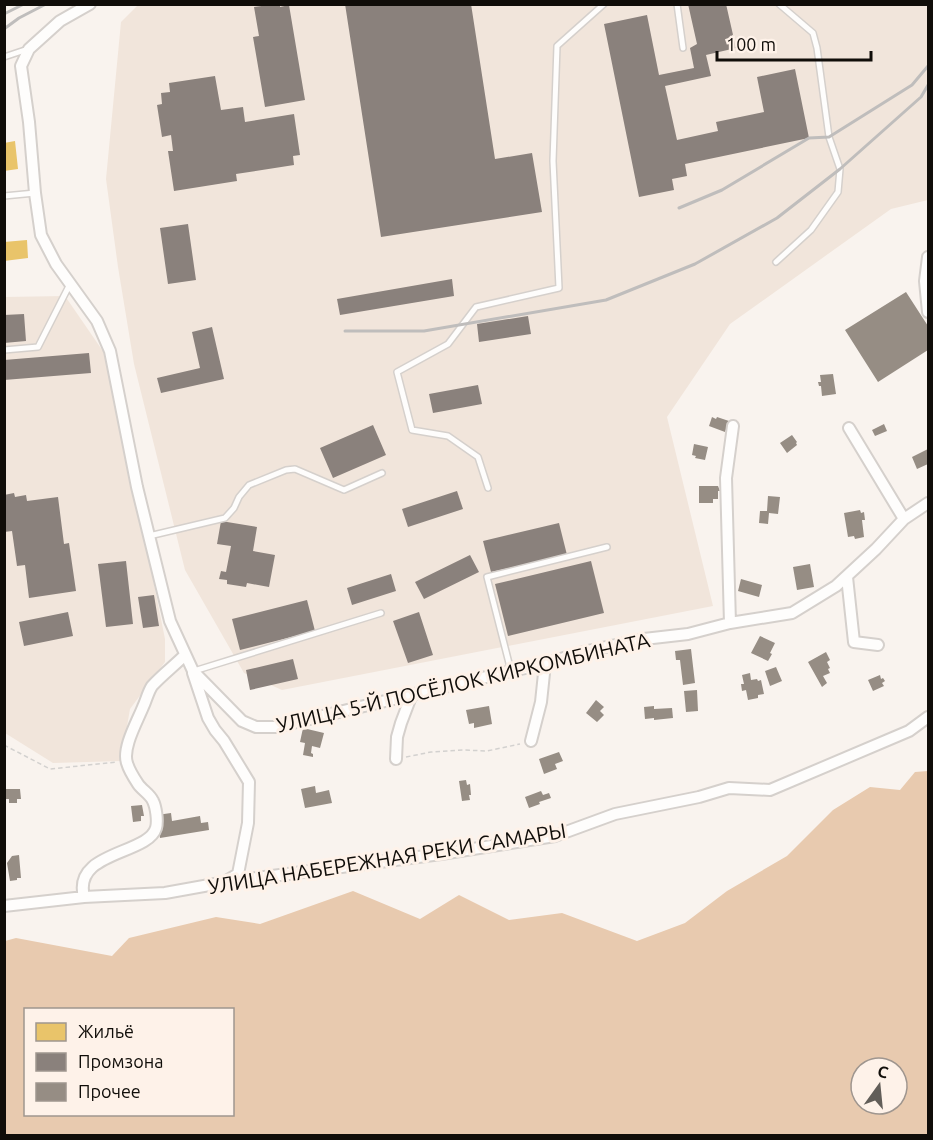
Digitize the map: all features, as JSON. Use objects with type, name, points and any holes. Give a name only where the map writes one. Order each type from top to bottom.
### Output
[{"type":"street","points":[[29,49],[60,21],[90,4]]},
{"type":"street","name":"УЛИЦА 5-Й ПОСЁЛОК КИРКОМБИНАТА","points":[[29,49],[21,66],[41,235],[56,264],[97,321],[110,351],[137,487],[170,621],[193,671],[242,721],[256,727],[276,727],[511,670],[545,664],[583,652],[792,613],[836,586],[904,519],[928,503]]},
{"type":"street","points":[[928,257],[925,281],[928,312]]},
{"type":"street","points":[[730,623],[726,478],[733,426]]},
{"type":"street","points":[[849,428],[904,519]]},
{"type":"street","points":[[847,577],[854,642],[878,645]]},
{"type":"street","points":[[84,897],[81,889],[83,879],[92,867],[147,838],[156,830],[154,801],[137,783],[126,762],[128,743],[151,688],[185,655]]},
{"type":"street","points":[[531,741],[541,702],[545,664]]},
{"type":"street","points":[[193,671],[208,718],[249,782],[248,823],[238,874],[226,882]]},
{"type":"street","points":[[396,759],[397,737],[412,694]]},
{"type":"street","name":"УЛИЦА НАБЕРЕЖНАЯ РЕКИ САМАРЫ","points":[[4,906],[84,897],[165,893],[226,882],[441,854],[555,836],[615,814],[699,797],[729,788],[770,790],[909,731],[928,717]]},
{"type":"lane","points":[[488,488],[478,457],[448,436],[412,430],[397,372],[448,344],[476,307],[559,288],[553,161],[557,46],[604,4]]},
{"type":"lane","points":[[677,4],[683,48]]},
{"type":"lane","points":[[776,262],[811,230],[838,192],[840,169],[829,137],[818,48],[813,33],[779,4]]},
{"type":"lane","points":[[4,57],[29,49]]},
{"type":"lane","points":[[4,196],[35,193]]},
{"type":"lane","points":[[4,350],[38,347],[70,284]]},
{"type":"lane","points":[[149,536],[225,518],[249,485],[286,470],[295,469],[344,490],[382,473]]},
{"type":"lane","points":[[511,670],[487,577],[607,548]]},
{"type":"lane","points":[[193,671],[381,613]]},
{"type":"path","points":[[396,759],[431,752],[487,751],[531,741]]},
{"type":"path","points":[[4,745],[50,769],[126,762]]},
{"type":"shaded area","points":[[139,4],[928,5],[928,200],[891,209],[730,324],[667,417],[713,606],[282,690],[244,673],[185,570],[134,364],[118,267],[106,179],[121,22]]},
{"type":"shaded area","points":[[65,296],[109,360],[165,639],[165,662],[130,709],[121,761],[53,763],[5,733],[4,297]]},
{"type":"shaded area","points":[[928,771],[928,1135],[5,1135],[5,941],[16,938],[112,956],[129,938],[216,917],[260,924],[353,891],[420,919],[459,895],[509,920],[562,913],[637,941],[685,923],[727,891],[787,856],[833,810],[870,787],[900,790],[915,772]]},
{"type":"building: Жильё","points":[[15,141],[18,169],[4,171],[4,143]]},
{"type":"building: Жильё","points":[[27,240],[28,258],[4,261],[4,242]]},
{"type":"building: Промзона","points":[[345,4],[471,4],[495,159],[532,153],[542,212],[381,237]]},
{"type":"building: Промзона","points":[[688,4],[726,4],[736,48],[706,55],[711,76],[665,86],[677,140],[718,131],[716,122],[764,112],[757,77],[795,69],[809,138],[685,164],[687,176],[672,179],[674,190],[639,197],[604,24],[647,15],[659,75],[694,68],[690,48],[697,44]]},
{"type":"building: Промзона","points":[[280,5],[280,7],[289,5],[305,100],[265,107],[253,37],[259,36],[254,7]]},
{"type":"building: Промзона","points":[[215,76],[221,110],[243,107],[245,122],[294,114],[300,155],[293,156],[294,165],[236,174],[237,181],[174,191],[168,151],[173,151],[171,135],[162,137],[157,105],[162,104],[161,93],[170,92],[169,83]]},
{"type":"building: Промзона","points":[[188,224],[196,280],[168,284],[160,228]]},
{"type":"building: Промзона","points":[[452,279],[454,296],[340,315],[337,299]]},
{"type":"building: Промзона","points":[[24,314],[26,341],[4,343],[4,315]]},
{"type":"building: Промзона","points":[[528,316],[531,334],[479,342],[477,324]]},
{"type":"building: Промзона","points":[[212,327],[224,379],[161,393],[157,378],[200,368],[192,332]]},
{"type":"building: Промзона","points":[[89,353],[91,373],[4,380],[4,360]]},
{"type":"building: Промзона","points":[[478,385],[482,404],[433,413],[429,394]]},
{"type":"building: Промзона","points":[[373,425],[386,455],[333,478],[320,448]]},
{"type":"building: Промзона","points":[[457,491],[463,509],[408,527],[402,509]]},
{"type":"building: Промзона","points":[[14,493],[15,497],[26,495],[27,501],[58,497],[64,544],[69,543],[76,591],[29,598],[25,565],[17,566],[12,531],[4,532],[4,495]]},
{"type":"building: Промзона","points":[[221,521],[257,527],[253,551],[275,555],[269,587],[247,583],[246,587],[227,584],[227,580],[219,579],[221,571],[226,572],[231,546],[217,544]]},
{"type":"building: Промзона","points":[[559,523],[567,555],[491,572],[483,541]]},
{"type":"building: Промзона","points":[[470,555],[479,572],[424,599],[415,582]]},
{"type":"building: Промзона","points":[[126,561],[133,624],[106,627],[98,564]]},
{"type":"building: Промзона","points":[[591,561],[604,613],[508,636],[495,584]]},
{"type":"building: Промзона","points":[[391,574],[396,591],[352,605],[347,588]]},
{"type":"building: Промзона","points":[[154,595],[159,626],[143,628],[138,597]]},
{"type":"building: Промзона","points":[[307,600],[315,631],[240,650],[232,619]]},
{"type":"building: Промзона","points":[[68,612],[73,636],[24,646],[19,622]]},
{"type":"building: Промзона","points":[[419,612],[433,655],[408,663],[393,621]]},
{"type":"building: Промзона","points":[[293,659],[298,679],[250,690],[246,670]]},
{"type":"building: Прочее","points":[[906,292],[928,326],[928,350],[878,382],[845,330]]},
{"type":"building: Прочее","points":[[833,374],[836,394],[822,396],[818,382],[821,382],[820,375]]},
{"type":"building: Прочее","points":[[712,417],[729,421],[725,432],[709,426]]},
{"type":"building: Прочее","points":[[884,424],[887,431],[875,436],[872,430]]},
{"type":"building: Прочее","points":[[792,435],[797,445],[787,453],[780,443]]},
{"type":"building: Прочее","points":[[694,444],[708,447],[705,460],[692,455]]},
{"type":"building: Прочее","points":[[928,449],[928,464],[917,469],[912,457]]},
{"type":"building: Прочее","points":[[699,486],[718,486],[720,491],[718,491],[718,499],[713,499],[713,503],[699,503]]},
{"type":"building: Прочее","points":[[768,496],[780,497],[778,514],[769,513],[768,524],[759,523],[760,511],[767,511]]},
{"type":"building: Прочее","points":[[860,510],[861,513],[864,512],[865,520],[862,520],[864,537],[855,539],[854,536],[848,537],[844,513]]},
{"type":"building: Прочее","points":[[810,564],[814,587],[797,590],[793,567]]},
{"type":"building: Прочее","points":[[741,579],[762,585],[759,597],[738,591]]},
{"type":"building: Прочее","points":[[760,636],[775,643],[768,661],[751,653]]},
{"type":"building: Прочее","points":[[691,649],[695,683],[683,685],[680,660],[676,660],[675,651]]},
{"type":"building: Прочее","points":[[826,652],[830,660],[827,662],[830,673],[823,676],[827,683],[822,687],[808,662]]},
{"type":"building: Прочее","points":[[776,667],[782,681],[770,686],[765,671]]},
{"type":"building: Прочее","points":[[750,673],[751,680],[761,680],[764,694],[748,700],[746,690],[742,691],[741,684],[744,684],[742,675]]},
{"type":"building: Прочее","points":[[880,675],[885,681],[882,683],[884,686],[873,691],[868,680]]},
{"type":"building: Прочее","points":[[697,690],[698,711],[686,712],[684,691]]},
{"type":"building: Прочее","points":[[596,700],[604,707],[600,711],[604,715],[597,722],[586,713]]},
{"type":"building: Прочее","points":[[489,706],[492,724],[474,728],[474,723],[469,724],[466,710]]},
{"type":"building: Прочее","points":[[654,706],[654,709],[672,708],[673,718],[645,719],[644,707]]},
{"type":"building: Прочее","points":[[303,728],[324,733],[320,748],[312,746],[313,757],[303,755],[305,743],[300,742]]},
{"type":"building: Прочее","points":[[559,752],[563,761],[555,764],[557,769],[544,774],[539,759]]},
{"type":"building: Прочее","points":[[466,780],[467,785],[470,784],[471,795],[469,795],[470,800],[462,801],[459,781]]},
{"type":"building: Прочее","points":[[315,786],[316,793],[329,790],[332,803],[305,808],[301,789]]},
{"type":"building: Прочее","points":[[4,789],[20,789],[21,799],[17,799],[17,803],[9,803],[9,799],[4,799]]},
{"type":"building: Прочее","points":[[541,791],[543,795],[549,793],[551,798],[529,808],[525,797]]},
{"type":"building: Прочее","points":[[142,805],[144,816],[141,816],[141,821],[133,822],[131,806]]},
{"type":"building: Прочее","points":[[171,813],[172,821],[200,816],[201,823],[208,822],[209,830],[160,838],[157,815]]},
{"type":"building: Прочее","points":[[19,855],[21,878],[10,881],[7,863],[12,856]]},
{"type":"railway","points":[[4,14],[24,4]]},
{"type":"railway","points":[[4,29],[46,4]]},
{"type":"railway","points":[[679,208],[722,190],[809,138],[829,137],[912,85],[928,66]]},
{"type":"railway","points":[[345,331],[424,331],[606,300],[695,264],[777,218],[840,169],[921,97],[928,85]]}]
